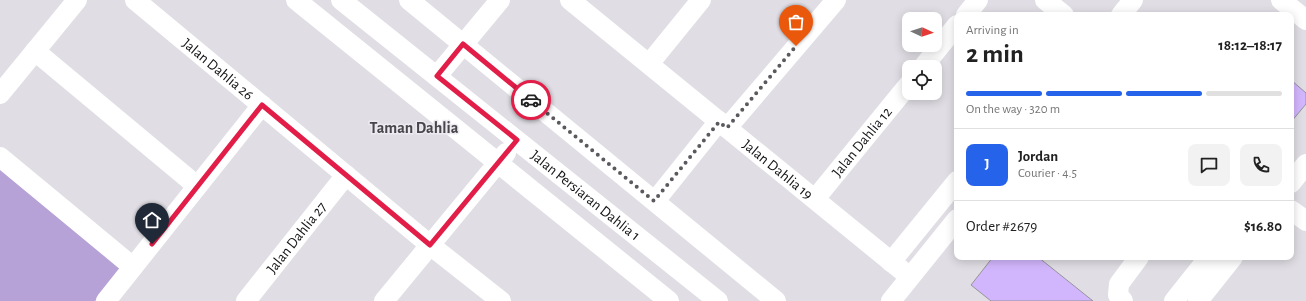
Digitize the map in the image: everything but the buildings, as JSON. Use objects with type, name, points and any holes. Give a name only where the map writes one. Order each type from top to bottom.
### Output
[{"type":"street","points":[[0,94],[77,0]]},
{"type":"street","name":"Jalan Dahlia 26","points":[[135,0],[430,245],[501,301]]},
{"type":"street","points":[[296,0],[668,301]]},
{"type":"street","name":"Jalan Persiaran Dahlia 1","points":[[341,0],[718,301]]},
{"type":"street","points":[[409,0],[776,301]]},
{"type":"street","points":[[437,76],[500,0]]},
{"type":"street","name":"Jalan Dahlia 19","points":[[570,0],[910,277]]},
{"type":"street","points":[[649,64],[701,0]]},
{"type":"street","points":[[654,201],[836,0]]},
{"type":"street","points":[[968,12],[978,0]]},
{"type":"street","points":[[1045,0],[1060,12]]},
{"type":"street","points":[[1123,12],[1133,0]]},
{"type":"street","points":[[1281,0],[1306,20]]},
{"type":"street","points":[[929,60],[954,29]]},
{"type":"street","points":[[35,51],[197,186]]},
{"type":"street","name":"Jalan Dahlia 12","points":[[815,199],[902,93]]},
{"type":"street","points":[[106,301],[262,105]]},
{"type":"street","points":[[384,301],[517,140]]},
{"type":"street","points":[[0,157],[133,267]]},
{"type":"street","points":[[1294,179],[1306,164]]},
{"type":"street","name":"Jalan Dahlia 27","points":[[246,301],[346,175]]},
{"type":"street","points":[[891,262],[954,185]]},
{"type":"street","points":[[1294,212],[1306,221]]},
{"type":"street","points":[[891,301],[954,223]]},
{"type":"street","points":[[1123,301],[1118,295],[1118,284],[1137,260]]},
{"type":"street","points":[[1174,301],[1207,260]]},
{"type":"street","points":[[1198,301],[1231,260]]},
{"type":"shaded area","points":[[0,166],[123,267],[95,301],[0,301]]},
{"type":"way so far","points":[[531,100],[654,201],[719,122],[727,128],[796,46]]},
{"type":"district","name":"Taman Dahlia","points":[[414,128]]},
{"type":"route","points":[[152,244],[262,105],[430,245],[517,140],[437,76],[463,44],[531,100]]}]
